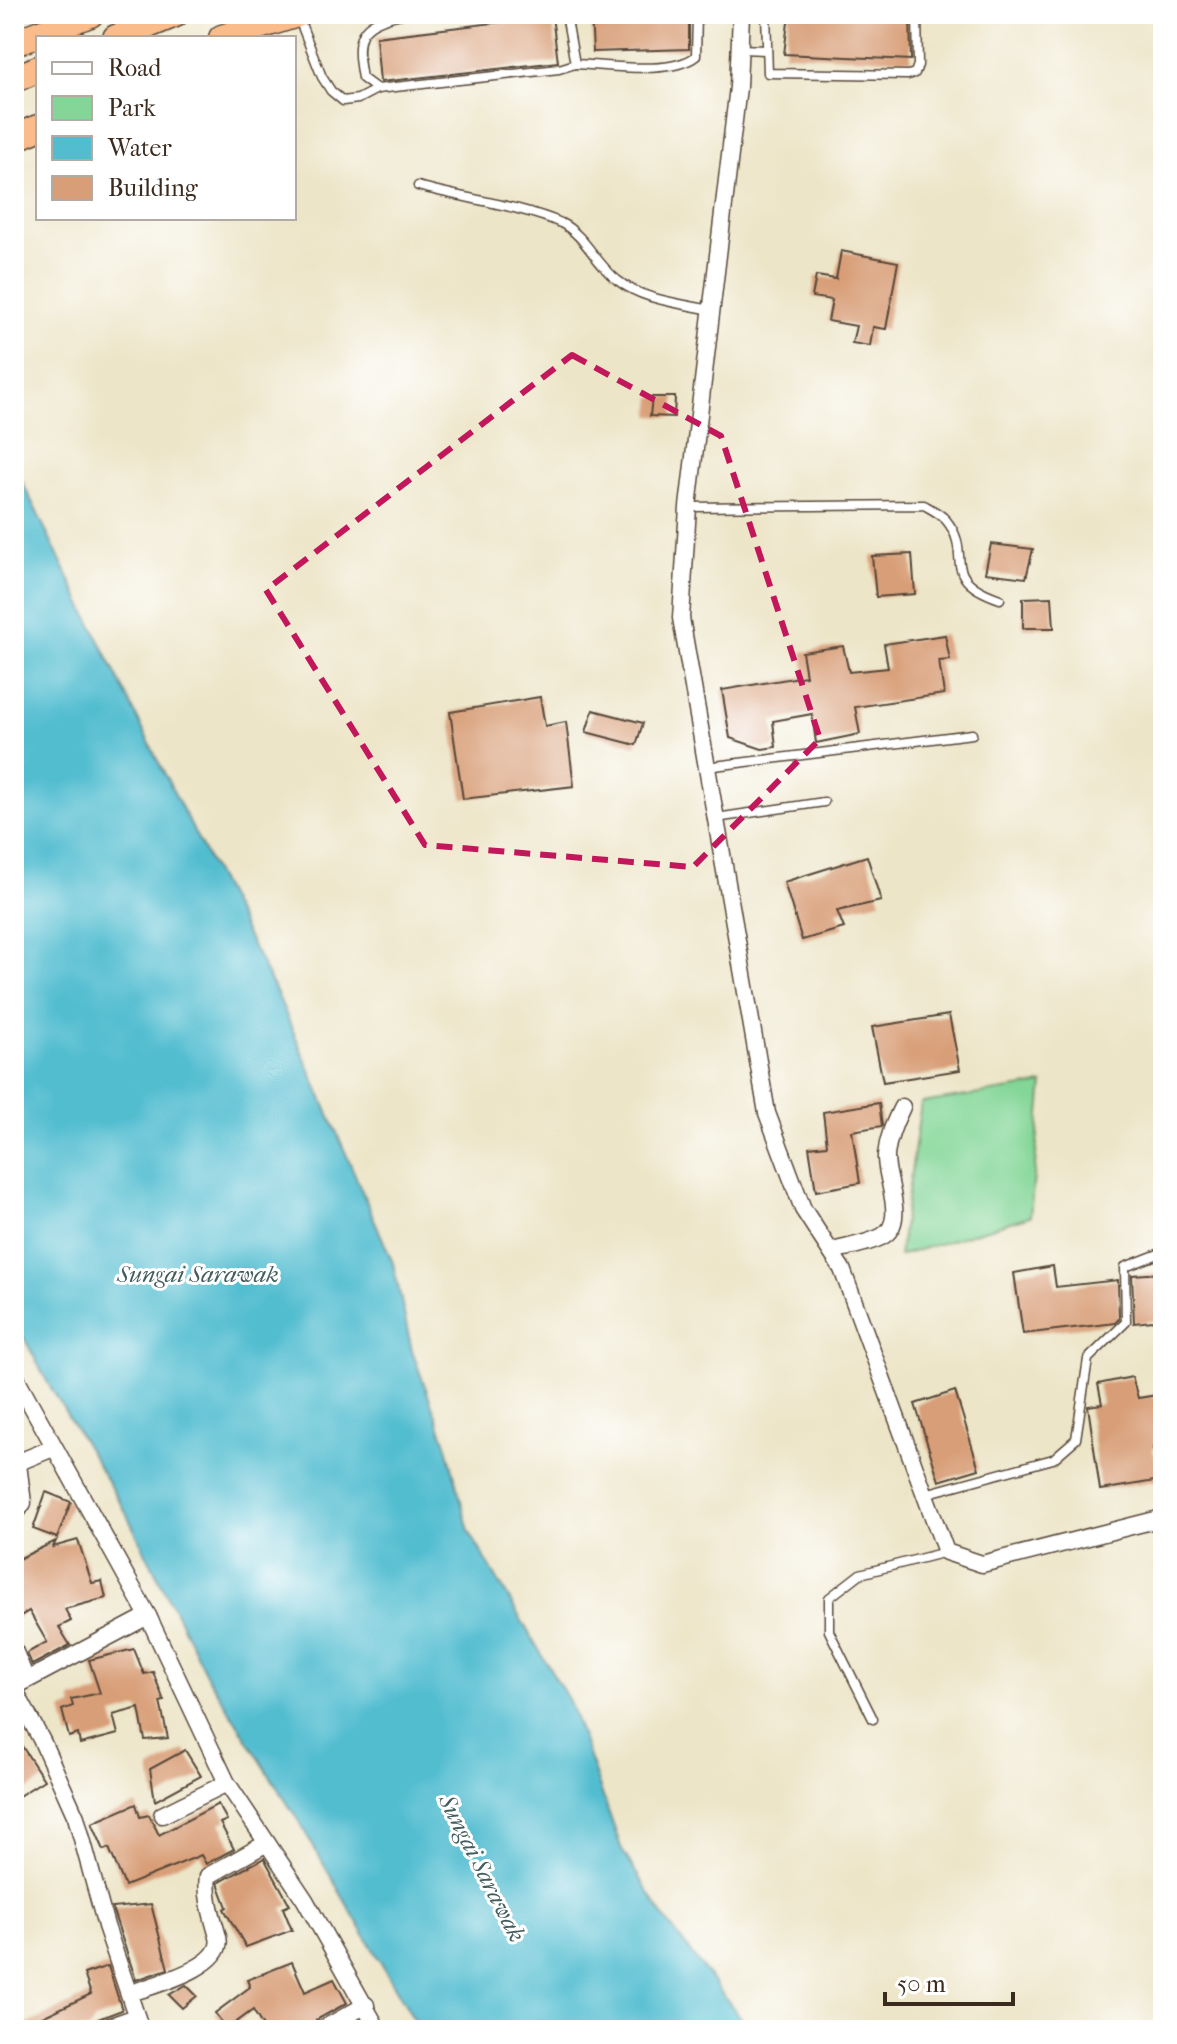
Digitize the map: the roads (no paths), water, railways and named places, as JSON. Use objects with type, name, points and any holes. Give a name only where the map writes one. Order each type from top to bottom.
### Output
[{"type":"highway","points":[[14,43],[90,14]]},
{"type":"highway","points":[[121,36],[175,14]]},
{"type":"highway","points":[[228,36],[297,14]]},
{"type":"highway","points":[[14,79],[36,70]]},
{"type":"highway","points":[[14,138],[36,129]]},
{"type":"street","points":[[741,14],[740,49],[688,507],[681,618],[767,1113],[803,1209],[832,1251],[946,1552],[982,1564],[1163,1518]]},
{"type":"street","points":[[832,1251],[883,1237],[891,1226],[894,1207],[886,1158],[893,1124],[902,1107]]},
{"type":"street","points":[[14,1374],[148,1616],[227,1783],[267,1843],[366,2005],[378,2030]]},
{"type":"street","points":[[14,1516],[23,1503],[16,1464],[53,1448]]},
{"type":"street","points":[[18,1685],[148,1616]]},
{"type":"street","points":[[14,1650],[18,1685],[76,1817],[106,1926],[131,1993],[138,2023],[99,2030]]},
{"type":"street","points":[[162,1815],[227,1783]]},
{"type":"street","points":[[131,1993],[198,1968],[216,1954],[219,1942],[208,1876],[267,1843]]},
{"type":"street","points":[[321,2030],[366,2005]]},
{"type":"lane","points":[[297,14],[331,91],[343,101],[358,99],[377,89],[559,69],[575,64],[663,67],[687,63],[696,56],[697,14]]},
{"type":"lane","points":[[377,89],[362,78],[358,61],[361,35],[364,27],[375,20],[401,14]]},
{"type":"lane","points":[[566,14],[575,64]]},
{"type":"lane","points":[[766,14],[768,73],[908,75],[915,73],[918,65],[917,14]]},
{"type":"lane","points":[[740,49],[766,50]]},
{"type":"lane","points":[[418,186],[532,213],[564,224],[616,279],[639,294],[710,310]]},
{"type":"lane","points":[[688,507],[924,505],[946,520],[956,543],[960,574],[975,591],[1000,599]]},
{"type":"lane","points":[[705,767],[972,734]]},
{"type":"lane","points":[[716,818],[824,802]]},
{"type":"lane","points":[[924,1495],[1053,1459],[1076,1439],[1088,1359],[1126,1322],[1125,1267],[1161,1253]]},
{"type":"lane","points":[[873,1719],[829,1631],[829,1598],[860,1574],[946,1552]]},
{"type":"water","name":"Sungai Sarawak","points":[[14,465],[165,775],[278,996],[393,1263],[412,1351],[446,1443],[469,1531],[569,1701],[622,1850],[665,1919],[750,2030],[420,2030],[298,1820],[206,1674],[125,1511],[48,1383],[14,1319]]}]
